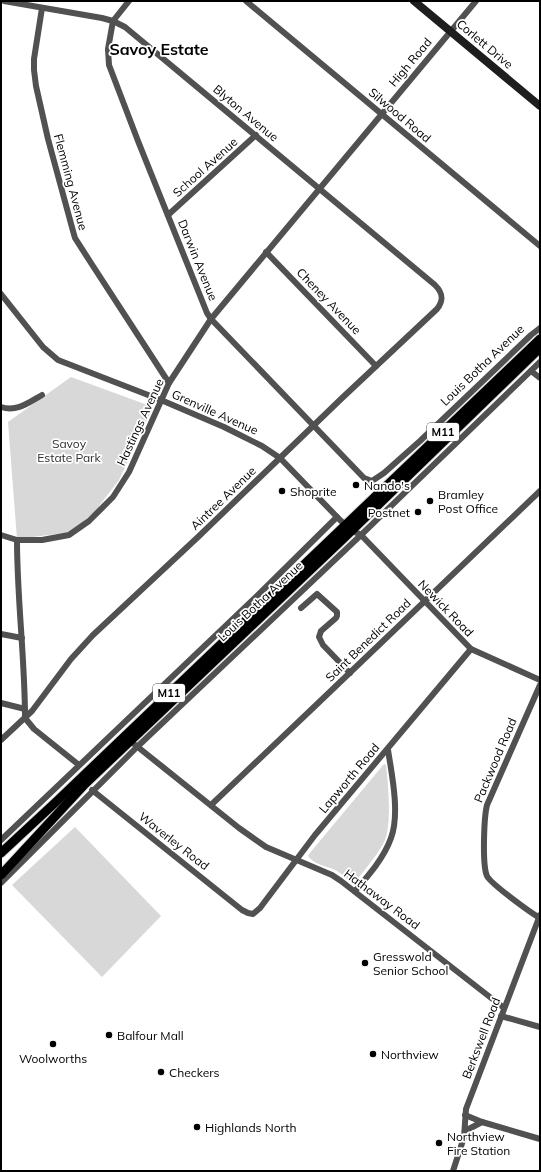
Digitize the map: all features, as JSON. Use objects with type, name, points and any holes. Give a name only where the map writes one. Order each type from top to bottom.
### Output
[{"type":"main road","name":"Corlett Drive","points":[[414,1],[540,106]]},
{"type":"main road","name":"Louis Botha Avenue","points":[[1,875],[85,784],[131,741],[348,527],[392,481],[427,441],[540,339]]},
{"type":"main road","name":"Louis Botha Avenue","points":[[348,527],[429,455],[540,348]]},
{"type":"main road","name":"Louis Botha Avenue","points":[[1,853],[57,801],[131,741]]},
{"type":"street","name":"Blyton Avenue","points":[[4,1],[113,21],[128,29],[436,285],[442,294],[442,299]]},
{"type":"street","name":"Darwin Avenue","points":[[129,1],[113,21],[108,49],[109,65],[204,307],[211,319],[343,457],[367,480]]},
{"type":"street","name":"Silwood Road","points":[[246,1],[540,246]]},
{"type":"street","name":"High Road","points":[[346,157],[476,1]]},
{"type":"street","name":"Flemming Avenue","points":[[42,8],[34,59],[36,86],[48,139],[75,238],[169,383]]},
{"type":"street","name":"School Avenue","points":[[168,215],[256,135]]},
{"type":"street","name":"Hastings Avenue","points":[[1,535],[17,540],[42,540],[66,536],[77,531],[113,497],[123,482],[134,460],[169,383],[211,319],[346,157]]},
{"type":"street","name":"Cheney Avenue","points":[[266,252],[376,366]]},
{"type":"street","name":"Grenville Avenue","points":[[1,294],[43,347],[58,360],[161,400],[262,446],[280,458],[348,527]]},
{"type":"street","name":"Aintree Avenue","points":[[1,740],[37,705],[71,659],[93,635],[198,538],[314,425],[437,309],[441,304],[442,299]]},
{"type":"street","name":"Louis Botha Avenue","points":[[367,480],[372,481],[427,441],[540,328]]},
{"type":"street","name":"Louis Botha Avenue","points":[[1,883],[92,790],[131,741],[361,535],[540,362]]},
{"type":"street","points":[[531,370],[540,378]]},
{"type":"street","points":[[4,408],[19,408],[42,395]]},
{"type":"street","points":[[429,455],[436,462]]},
{"type":"street","points":[[384,473],[392,481]]},
{"type":"street","name":"Saint Benedict Road","points":[[211,805],[540,491]]},
{"type":"street","name":"Louis Botha Avenue","points":[[1,840],[257,596],[337,517]]},
{"type":"street","name":"Newick Road","points":[[348,527],[361,535],[471,649],[499,663],[540,680]]},
{"type":"street","points":[[17,540],[25,718],[34,729],[79,765]]},
{"type":"street","points":[[301,608],[318,594],[337,612],[336,618],[321,631],[319,637],[323,645],[350,673]]},
{"type":"street","points":[[1,634],[22,638]]},
{"type":"street","name":"Lapworth Road","points":[[242,910],[251,914],[258,911],[315,835],[388,750],[471,649]]},
{"type":"street","name":"Packwood Road","points":[[540,686],[487,805],[484,849],[485,872],[488,878],[540,917]]},
{"type":"street","points":[[1,702],[25,709]]},
{"type":"street","name":"Hathaway Road","points":[[131,741],[266,847],[336,877],[504,1008]]},
{"type":"street","points":[[355,891],[386,849],[393,833],[394,795],[388,750]]},
{"type":"street","name":"Waverley Road","points":[[92,790],[242,910]]},
{"type":"street","name":"Berkswell Road","points":[[452,1171],[464,1140],[467,1106],[540,917]]},
{"type":"street","points":[[501,1016],[540,1027]]},
{"type":"street","points":[[466,1115],[482,1122],[540,1139]]},
{"type":"street","points":[[465,1131],[482,1122]]},
{"type":"green space","name":"Savoy Estate Park","points":[[71,377],[153,407],[119,480],[96,510],[72,532],[17,539],[8,422]]},
{"type":"green space","points":[[384,764],[386,765],[389,814],[387,833],[380,850],[356,881],[353,881],[337,871],[317,863],[308,856]]},
{"type":"green space","points":[[75,827],[161,916],[102,977],[12,885]]},
{"type":"place","name":"Nando's","points":[[356,485]]},
{"type":"place","name":"Shoprite","points":[[282,491]]},
{"type":"place","name":"Bramley Post Office","points":[[430,501]]},
{"type":"place","name":"Postnet","points":[[418,512]]},
{"type":"place","name":"Gresswold Senior School","points":[[365,963]]},
{"type":"place","name":"Balfour Mall","points":[[109,1035]]},
{"type":"place","name":"Woolworths","points":[[53,1044]]},
{"type":"place","name":"Northview","points":[[373,1054]]},
{"type":"place","name":"Checkers","points":[[161,1072]]},
{"type":"place","name":"Highlands North","points":[[197,1127]]},
{"type":"place","name":"Northview Fire Station","points":[[439,1143]]},
{"type":"district","name":"Savoy Estate","points":[[159,49]]}]
